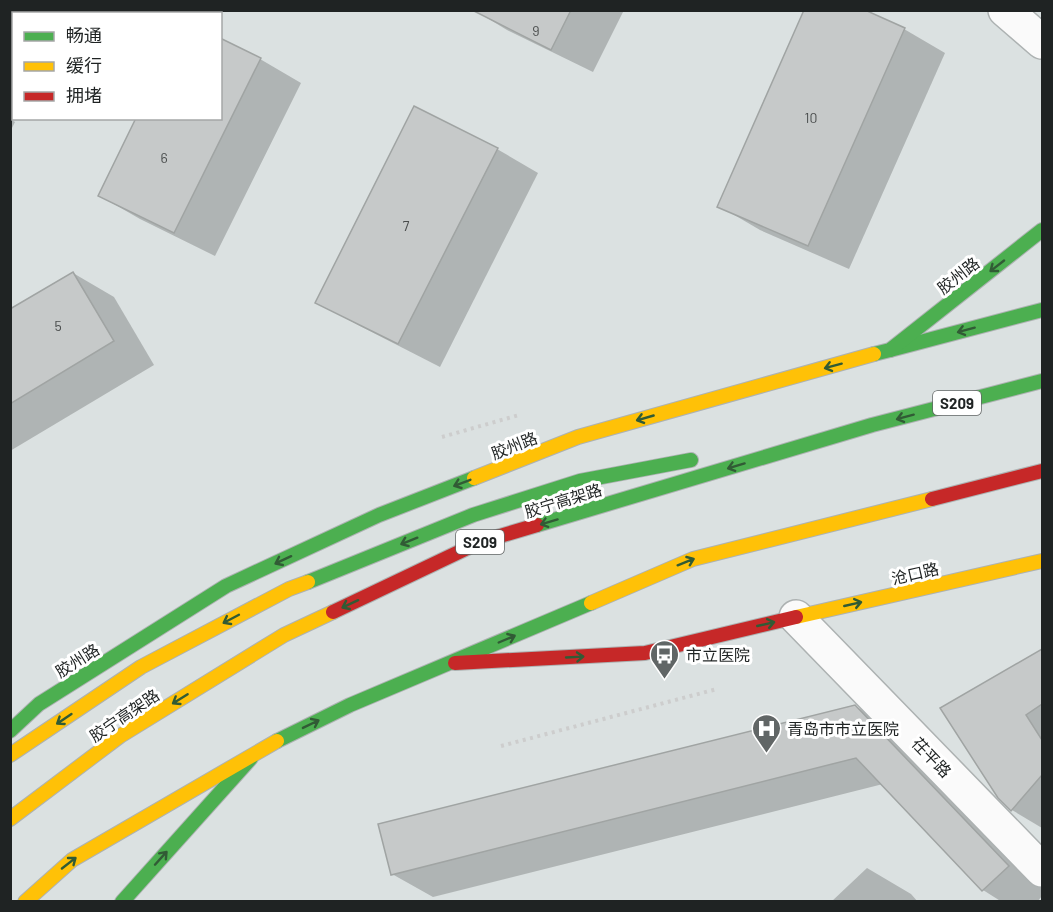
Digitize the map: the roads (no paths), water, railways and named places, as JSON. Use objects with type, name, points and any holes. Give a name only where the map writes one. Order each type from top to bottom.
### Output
[{"type":"main road","name":"胶州路","points":[[10,731],[39,704],[226,586],[379,515],[578,438],[890,350],[1042,230]]},
{"type":"main road","points":[[890,350],[1042,310]]},
{"type":"main road","name":"胶宁高架路","points":[[10,819],[120,736],[284,635],[480,542],[872,425],[1042,381]]},
{"type":"main road","points":[[732,452],[872,425]]},
{"type":"main road","points":[[10,755],[141,666],[289,589],[473,515],[526,498],[580,481],[709,456]]},
{"type":"main road","points":[[25,902],[72,860],[258,750],[350,705],[693,559],[1042,471]]},
{"type":"main road","name":"沧口路","points":[[796,617],[1042,561]]},
{"type":"main road","points":[[453,663],[645,653],[796,617]]},
{"type":"main road","points":[[122,902],[258,750]]},
{"type":"street","points":[[1005,10],[1042,42]]},
{"type":"street","name":"茌平路","points":[[796,617],[1042,870]]},
{"type":"place","name":"市立医院","points":[[665,680]]},
{"type":"place","name":"青岛市市立医院","points":[[766,754]]}]
